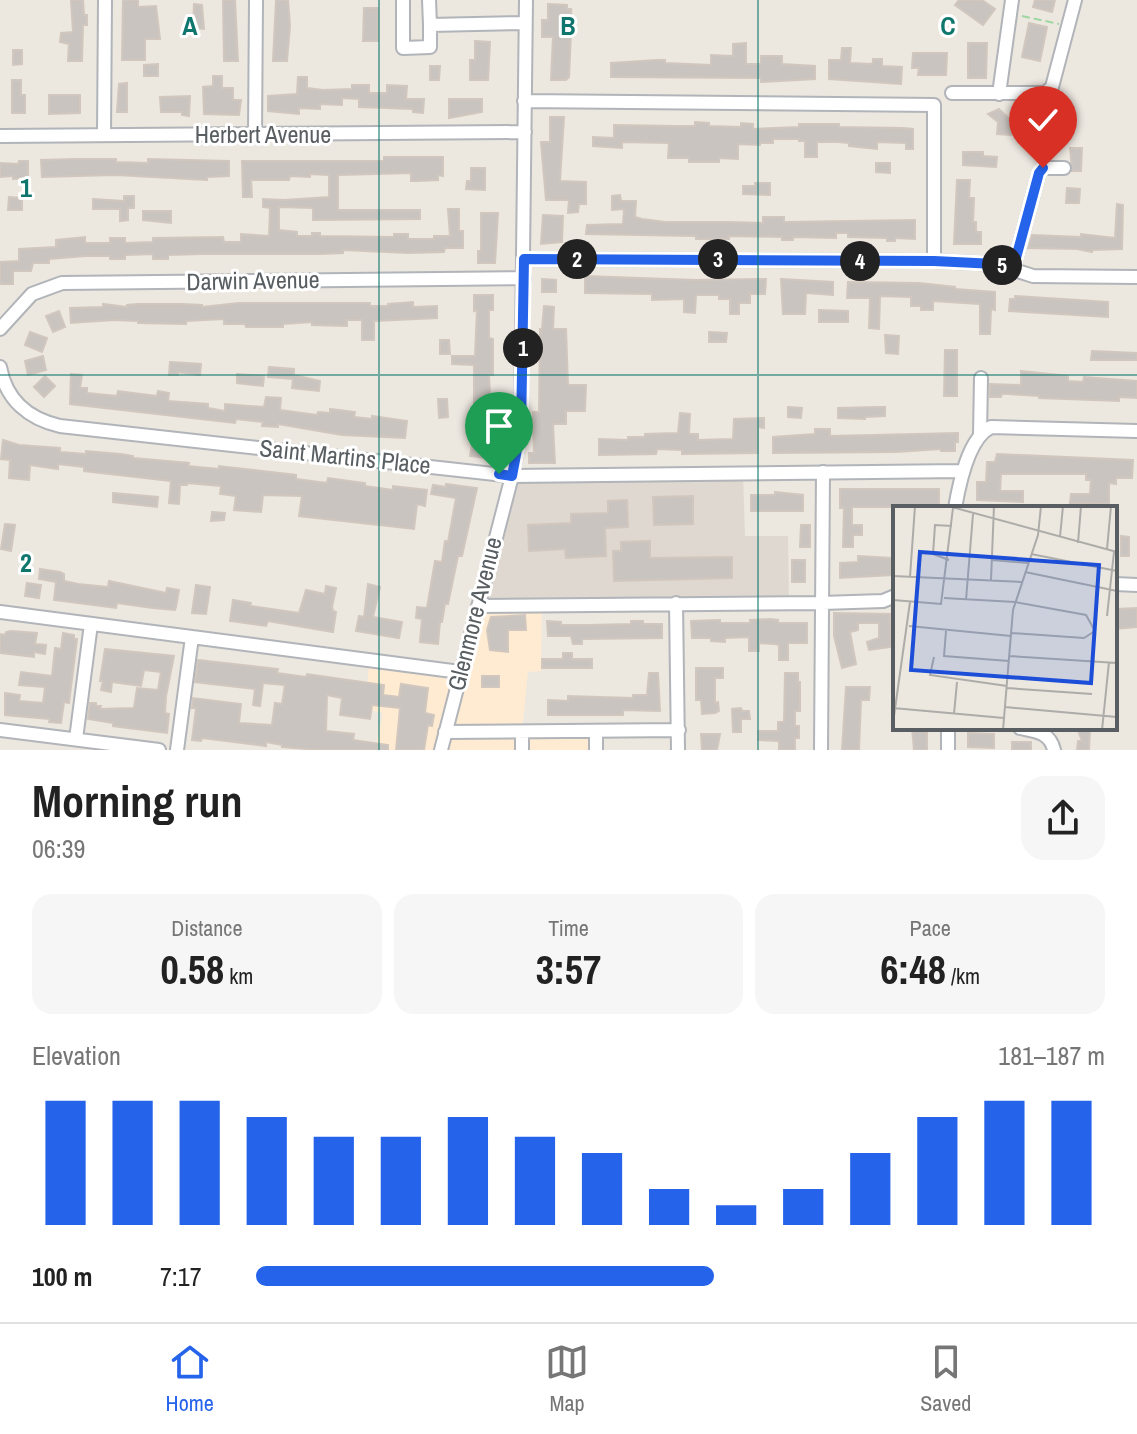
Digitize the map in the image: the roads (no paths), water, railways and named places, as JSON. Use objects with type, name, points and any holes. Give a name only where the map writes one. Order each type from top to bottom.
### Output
[{"type":"street","points":[[104,135],[105,0]]},
{"type":"street","points":[[255,135],[256,0]]},
{"type":"street","points":[[403,0],[403,48],[430,47],[429,0]]},
{"type":"street","name":"Glenmore Avenue","points":[[441,750],[512,476],[521,428],[526,0]]},
{"type":"street","points":[[952,93],[1045,93],[1052,87],[1075,0]]},
{"type":"street","points":[[999,94],[1011,7]]},
{"type":"street","points":[[430,25],[525,23]]},
{"type":"street","points":[[524,101],[934,105],[934,261]]},
{"type":"street","name":"Herbert Avenue","points":[[0,136],[525,132]]},
{"type":"street","points":[[1013,269],[1039,173],[1043,168],[1064,168]]},
{"type":"street","points":[[524,259],[934,261],[996,264],[1033,276],[1137,277]]},
{"type":"street","name":"Darwin Avenue","points":[[0,329],[32,294],[62,283],[524,278]]},
{"type":"street","name":"Saint Martins Place","points":[[0,367],[6,386],[19,405],[37,419],[60,426],[512,476],[961,471]]},
{"type":"street","points":[[978,439],[981,378]]},
{"type":"street","points":[[955,506],[961,471],[978,439],[991,427],[1137,431]]},
{"type":"street","points":[[821,750],[823,472]]},
{"type":"street","points":[[1117,584],[1137,585]]},
{"type":"street","points":[[478,606],[822,603],[883,601],[893,597]]},
{"type":"street","points":[[676,603],[678,750]]},
{"type":"street","points":[[0,612],[460,672]]},
{"type":"street","points":[[76,739],[91,624]]},
{"type":"street","points":[[177,750],[192,637]]},
{"type":"street","points":[[0,730],[159,750]]},
{"type":"street","points":[[445,732],[679,730]]},
{"type":"street","points":[[1028,730],[1045,734],[1054,750]]},
{"type":"street","points":[[596,731],[596,750]]},
{"type":"street","points":[[522,732],[522,750]]}]
